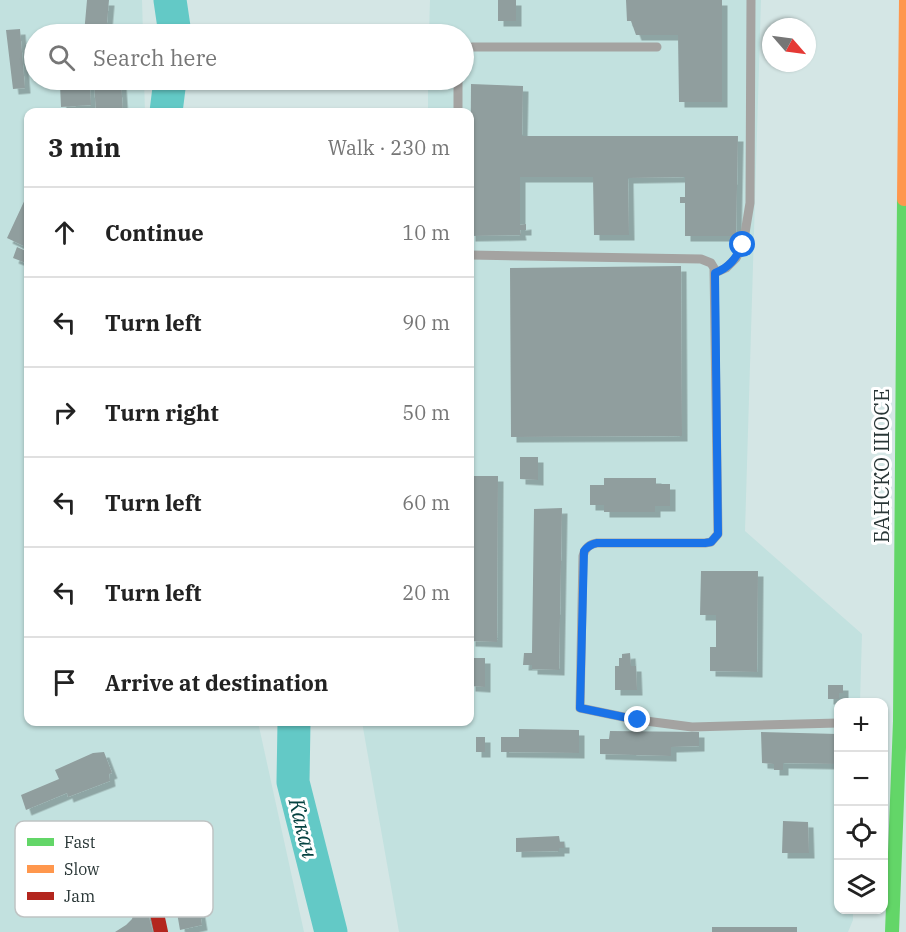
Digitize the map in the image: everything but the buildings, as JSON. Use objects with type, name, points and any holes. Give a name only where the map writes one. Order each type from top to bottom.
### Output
[{"type":"street","name":"БАНСКО ШОСЕ","points":[[892,932],[906,0]]},
{"type":"street","points":[[158,917],[161,932]]},
{"type":"lane","points":[[715,273],[726,268],[736,258],[743,245],[750,203],[751,0]]},
{"type":"lane","points":[[474,47],[657,47]]},
{"type":"lane","points":[[458,90],[458,108]]},
{"type":"lane","points":[[474,255],[701,260],[711,263],[714,268],[718,534],[711,542],[705,543],[597,543],[587,547],[583,556],[580,708],[638,720],[692,727],[834,723]]},
{"type":"shaded area","points":[[0,0],[142,0],[143,24],[24,24],[24,90],[144,90],[145,108],[24,108],[24,726],[259,726],[304,932],[0,932]]},
{"type":"shaded area","points":[[430,0],[761,0],[745,531],[862,634],[860,698],[834,698],[834,914],[853,914],[848,932],[399,932],[363,726],[474,726],[474,108],[428,108],[428,90],[474,90],[474,24],[429,24]]},
{"type":"waterway","name":"Какач","points":[[170,0],[174,24]]},
{"type":"waterway","name":"Какач","points":[[166,108],[169,90]]},
{"type":"waterway","name":"Какач","points":[[294,726],[293,782],[331,932]]},
{"type":"traffic: fast","points":[[892,932],[900,721],[904,199]]},
{"type":"traffic: slow","points":[[904,199],[906,0]]},
{"type":"traffic: jam","points":[[158,917],[161,932]]},
{"type":"route","points":[[638,720],[580,708],[584,551],[587,547],[597,543],[705,543],[711,542],[718,534],[715,273],[726,268],[736,258],[743,245]]}]
